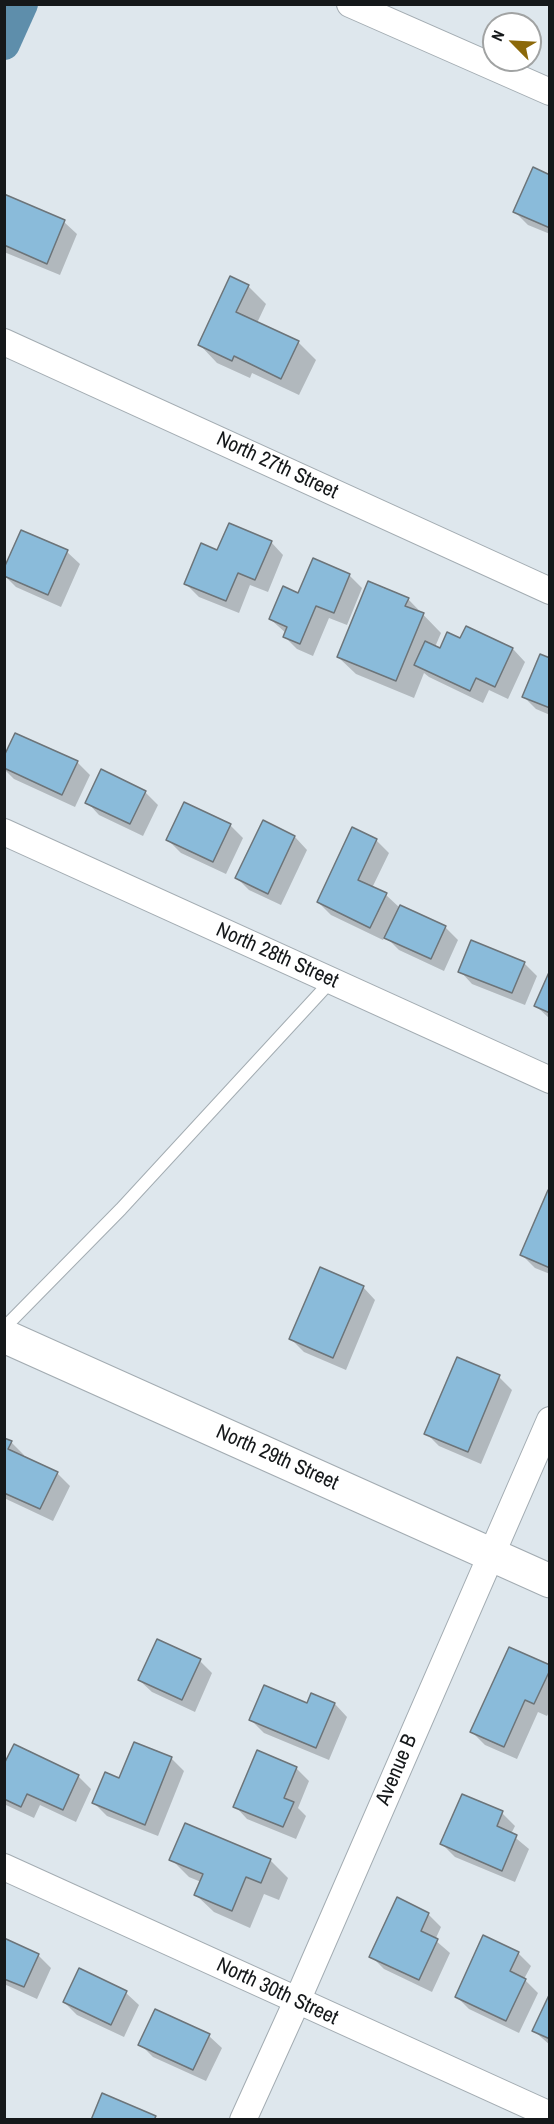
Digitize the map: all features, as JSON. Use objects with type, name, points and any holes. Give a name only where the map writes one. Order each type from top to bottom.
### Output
[{"type":"street","points":[[350,4],[549,92]]},
{"type":"street","name":"North 27th Street","points":[[4,342],[549,591]]},
{"type":"street","name":"North 28th Street","points":[[4,832],[549,1080]]},
{"type":"street","name":"North 29th Street","points":[[4,1336],[549,1581]]},
{"type":"street","name":"Avenue B","points":[[243,2120],[297,2001],[549,1420]]},
{"type":"street","name":"North 30th Street","points":[[4,1867],[549,2115]]},
{"type":"lane","points":[[4,1328],[120,1209],[332,980]]},
{"type":"building","points":[[533,167],[550,175],[550,228],[513,212]]},
{"type":"building","points":[[4,194],[65,220],[47,264],[4,245]]},
{"type":"building","points":[[230,276],[249,285],[236,312],[299,341],[281,379],[234,356],[232,361],[198,345]]},
{"type":"building","points":[[229,523],[272,541],[255,580],[238,573],[226,601],[184,584],[201,543],[217,550]]},
{"type":"building","points":[[21,530],[68,550],[48,595],[4,576],[4,568]]},
{"type":"building","points":[[313,558],[350,574],[334,613],[316,606],[300,644],[283,637],[287,627],[269,619],[283,586],[298,593]]},
{"type":"building","points":[[368,581],[409,598],[405,606],[424,613],[396,681],[337,657]]},
{"type":"building","points":[[466,626],[513,648],[495,687],[476,678],[470,691],[414,665],[425,641],[440,648],[447,632],[460,638]]},
{"type":"building","points":[[540,654],[550,658],[550,708],[522,697]]},
{"type":"building","points":[[15,733],[78,761],[62,795],[4,768],[4,756]]},
{"type":"building","points":[[101,769],[146,791],[130,824],[85,803]]},
{"type":"building","points":[[184,802],[231,824],[213,862],[166,840]]},
{"type":"building","points":[[263,820],[295,836],[268,894],[235,878]]},
{"type":"building","points":[[352,827],[377,839],[358,880],[387,893],[370,928],[317,902]]},
{"type":"building","points":[[400,905],[446,926],[431,959],[384,938]]},
{"type":"building","points":[[471,940],[525,962],[512,993],[458,972]]},
{"type":"building","points":[[550,970],[550,1013],[534,1006]]},
{"type":"building","points":[[548,1190],[550,1190],[550,1268],[520,1255]]},
{"type":"building","points":[[320,1267],[364,1286],[333,1358],[289,1339]]},
{"type":"building","points":[[457,1357],[500,1375],[468,1452],[424,1434]]},
{"type":"building","points":[[4,1438],[12,1441],[8,1449],[58,1472],[40,1509],[4,1493]]},
{"type":"building","points":[[157,1639],[201,1659],[182,1700],[138,1680]]},
{"type":"building","points":[[509,1647],[550,1665],[550,1670],[534,1704],[525,1700],[504,1747],[470,1732]]},
{"type":"building","points":[[264,1685],[307,1703],[311,1693],[335,1703],[316,1748],[249,1720]]},
{"type":"building","points":[[134,1742],[172,1757],[145,1825],[92,1803],[105,1772],[119,1778]]},
{"type":"building","points":[[14,1744],[79,1775],[63,1810],[27,1794],[21,1807],[4,1799],[4,1764]]},
{"type":"building","points":[[257,1750],[297,1767],[284,1798],[294,1802],[283,1827],[233,1807]]},
{"type":"building","points":[[462,1794],[503,1811],[497,1826],[517,1835],[502,1871],[440,1844]]},
{"type":"building","points":[[185,1823],[271,1859],[261,1883],[246,1877],[232,1911],[194,1895],[203,1874],[169,1860]]},
{"type":"building","points":[[397,1897],[429,1913],[421,1931],[438,1939],[419,1980],[369,1957]]},
{"type":"building","points":[[483,1935],[519,1952],[510,1971],[526,1979],[506,2021],[455,1997]]},
{"type":"building","points":[[4,1938],[39,1954],[24,1987],[4,1979]]},
{"type":"building","points":[[79,1968],[127,1991],[111,2025],[63,2002]]},
{"type":"building","points":[[550,1993],[550,2039],[532,2031]]},
{"type":"building","points":[[155,2009],[210,2034],[193,2070],[138,2045]]},
{"type":"building","points":[[102,2093],[156,2116],[154,2120],[91,2120]]},
{"type":"waterway","points":[[4,44],[22,4]]}]
